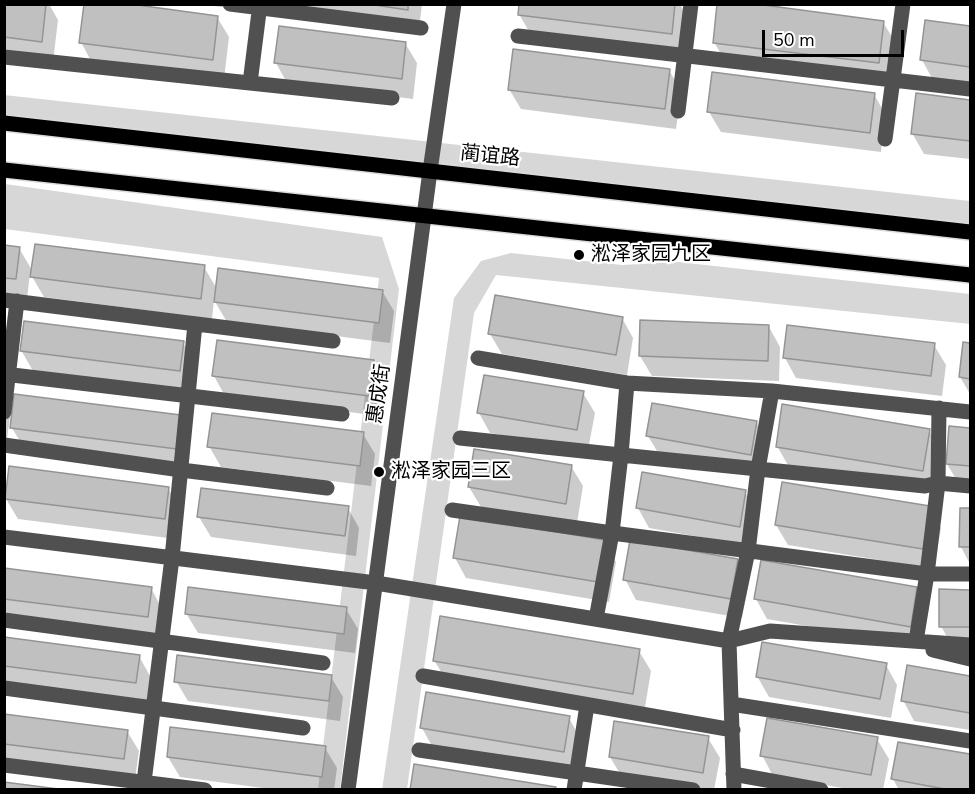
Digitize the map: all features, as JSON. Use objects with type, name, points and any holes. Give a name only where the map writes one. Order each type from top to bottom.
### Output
[{"type":"main road","name":"蔺谊路","points":[[4,123],[970,232]]},
{"type":"main road","points":[[4,170],[970,275]]},
{"type":"street","points":[[230,4],[421,28]]},
{"type":"street","name":"惠成街","points":[[348,789],[454,4]]},
{"type":"street","points":[[678,111],[691,4]]},
{"type":"street","points":[[885,140],[903,4]]},
{"type":"street","points":[[250,83],[260,6]]},
{"type":"street","points":[[518,36],[970,89]]},
{"type":"street","points":[[4,57],[392,98]]},
{"type":"street","points":[[4,412],[11,300],[333,341]]},
{"type":"street","points":[[143,786],[172,558],[195,324]]},
{"type":"street","points":[[478,358],[627,383],[772,391],[970,412]]},
{"type":"street","points":[[7,374],[342,414]]},
{"type":"street","points":[[596,619],[612,533],[627,383]]},
{"type":"street","points":[[734,789],[729,641],[748,551],[758,469],[772,391]]},
{"type":"street","points":[[916,641],[938,483],[939,408]]},
{"type":"street","points":[[460,438],[925,486],[938,483],[970,486]]},
{"type":"street","points":[[4,445],[180,471],[327,488]]},
{"type":"street","points":[[452,510],[927,574],[970,574]]},
{"type":"street","points":[[4,537],[376,583],[729,641],[770,631],[970,645]]},
{"type":"street","points":[[4,620],[323,663]]},
{"type":"street","points":[[889,639],[970,659]]},
{"type":"street","points":[[423,676],[733,730]]},
{"type":"street","points":[[4,688],[303,728]]},
{"type":"street","points":[[731,704],[970,741]]},
{"type":"street","points":[[574,789],[588,705]]},
{"type":"street","points":[[419,750],[693,789]]},
{"type":"street","points":[[4,765],[143,786],[205,789]]},
{"type":"street","points":[[733,774],[821,789]]},
{"type":"shaded area","points":[[4,95],[970,201],[970,240],[5,126]]},
{"type":"shaded area","points":[[5,184],[382,237],[399,289],[340,789],[318,789],[379,278],[5,229]]},
{"type":"shaded area","points":[[511,253],[622,265],[678,262],[970,294],[970,324],[496,275],[474,313],[407,789],[382,790],[454,298],[481,261]]},
{"type":"building","points":[[4,4],[46,4],[42,42],[4,37]]},
{"type":"building","points":[[84,4],[130,4],[218,16],[213,60],[79,43]]},
{"type":"building","points":[[368,4],[408,4],[408,10]]},
{"type":"building","points":[[519,4],[675,4],[672,34],[518,15]]},
{"type":"building","points":[[717,4],[756,4],[884,21],[879,63],[713,43]]},
{"type":"building","points":[[925,20],[970,26],[970,67],[920,60]]},
{"type":"building","points":[[279,26],[406,42],[402,79],[274,63]]},
{"type":"building","points":[[513,49],[670,69],[665,109],[508,90]]},
{"type":"building","points":[[712,72],[875,93],[870,133],[707,112]]},
{"type":"building","points":[[916,93],[970,100],[970,141],[911,134]]},
{"type":"building","points":[[35,244],[205,265],[201,299],[30,277]]},
{"type":"building","points":[[4,245],[20,247],[16,279],[4,278]]},
{"type":"building","points":[[218,268],[383,290],[379,323],[214,302]]},
{"type":"building","points":[[495,295],[623,317],[616,355],[488,334]]},
{"type":"building","points":[[640,320],[769,325],[768,361],[639,356]]},
{"type":"building","points":[[24,321],[184,341],[180,371],[20,351]]},
{"type":"building","points":[[787,325],[935,343],[931,376],[783,358]]},
{"type":"building","points":[[217,340],[374,360],[369,396],[212,376]]},
{"type":"building","points":[[963,342],[970,343],[970,379],[959,377]]},
{"type":"building","points":[[484,375],[584,391],[577,430],[477,413]]},
{"type":"building","points":[[14,394],[181,415],[177,449],[10,428]]},
{"type":"building","points":[[652,403],[757,421],[751,455],[646,436]]},
{"type":"building","points":[[782,404],[930,429],[923,471],[776,447]]},
{"type":"building","points":[[212,413],[364,432],[360,466],[207,447]]},
{"type":"building","points":[[949,426],[970,428],[970,466],[946,464]]},
{"type":"building","points":[[474,449],[572,465],[566,504],[468,487]]},
{"type":"building","points":[[9,466],[169,487],[165,519],[5,499]]},
{"type":"building","points":[[642,472],[746,490],[740,527],[636,508]]},
{"type":"building","points":[[782,482],[930,506],[923,549],[775,525]]},
{"type":"building","points":[[201,488],[349,506],[345,536],[197,517]]},
{"type":"building","points":[[960,508],[970,508],[970,547],[959,547]]},
{"type":"building","points":[[460,516],[605,540],[598,582],[453,558]]},
{"type":"building","points":[[630,540],[738,559],[731,599],[623,580]]},
{"type":"building","points":[[761,560],[917,587],[911,627],[754,599]]},
{"type":"building","points":[[4,568],[152,587],[148,617],[4,599]]},
{"type":"building","points":[[188,587],[347,607],[344,634],[185,614]]},
{"type":"building","points":[[939,589],[970,590],[970,627],[939,627]]},
{"type":"building","points":[[440,616],[640,649],[633,694],[433,661]]},
{"type":"building","points":[[4,637],[140,655],[136,683],[4,666]]},
{"type":"building","points":[[762,642],[887,663],[880,699],[756,677]]},
{"type":"building","points":[[177,655],[332,675],[329,701],[174,682]]},
{"type":"building","points":[[907,665],[970,676],[970,713],[901,701]]},
{"type":"building","points":[[426,692],[570,716],[564,752],[420,728]]},
{"type":"building","points":[[4,714],[128,730],[124,759],[4,744]]},
{"type":"building","points":[[767,718],[878,737],[871,775],[760,756]]},
{"type":"building","points":[[614,721],[709,736],[703,773],[609,757]]},
{"type":"building","points":[[170,727],[326,746],[322,777],[167,757]]},
{"type":"building","points":[[898,742],[970,754],[970,790],[950,790],[891,779]]},
{"type":"building","points":[[414,764],[556,787],[555,790],[410,790]]},
{"type":"building","points":[[4,782],[66,790],[4,790]]},
{"type":"place","name":"淞泽家园九区","points":[[579,255]]},
{"type":"place","name":"淞泽家园三区","points":[[379,472]]}]
